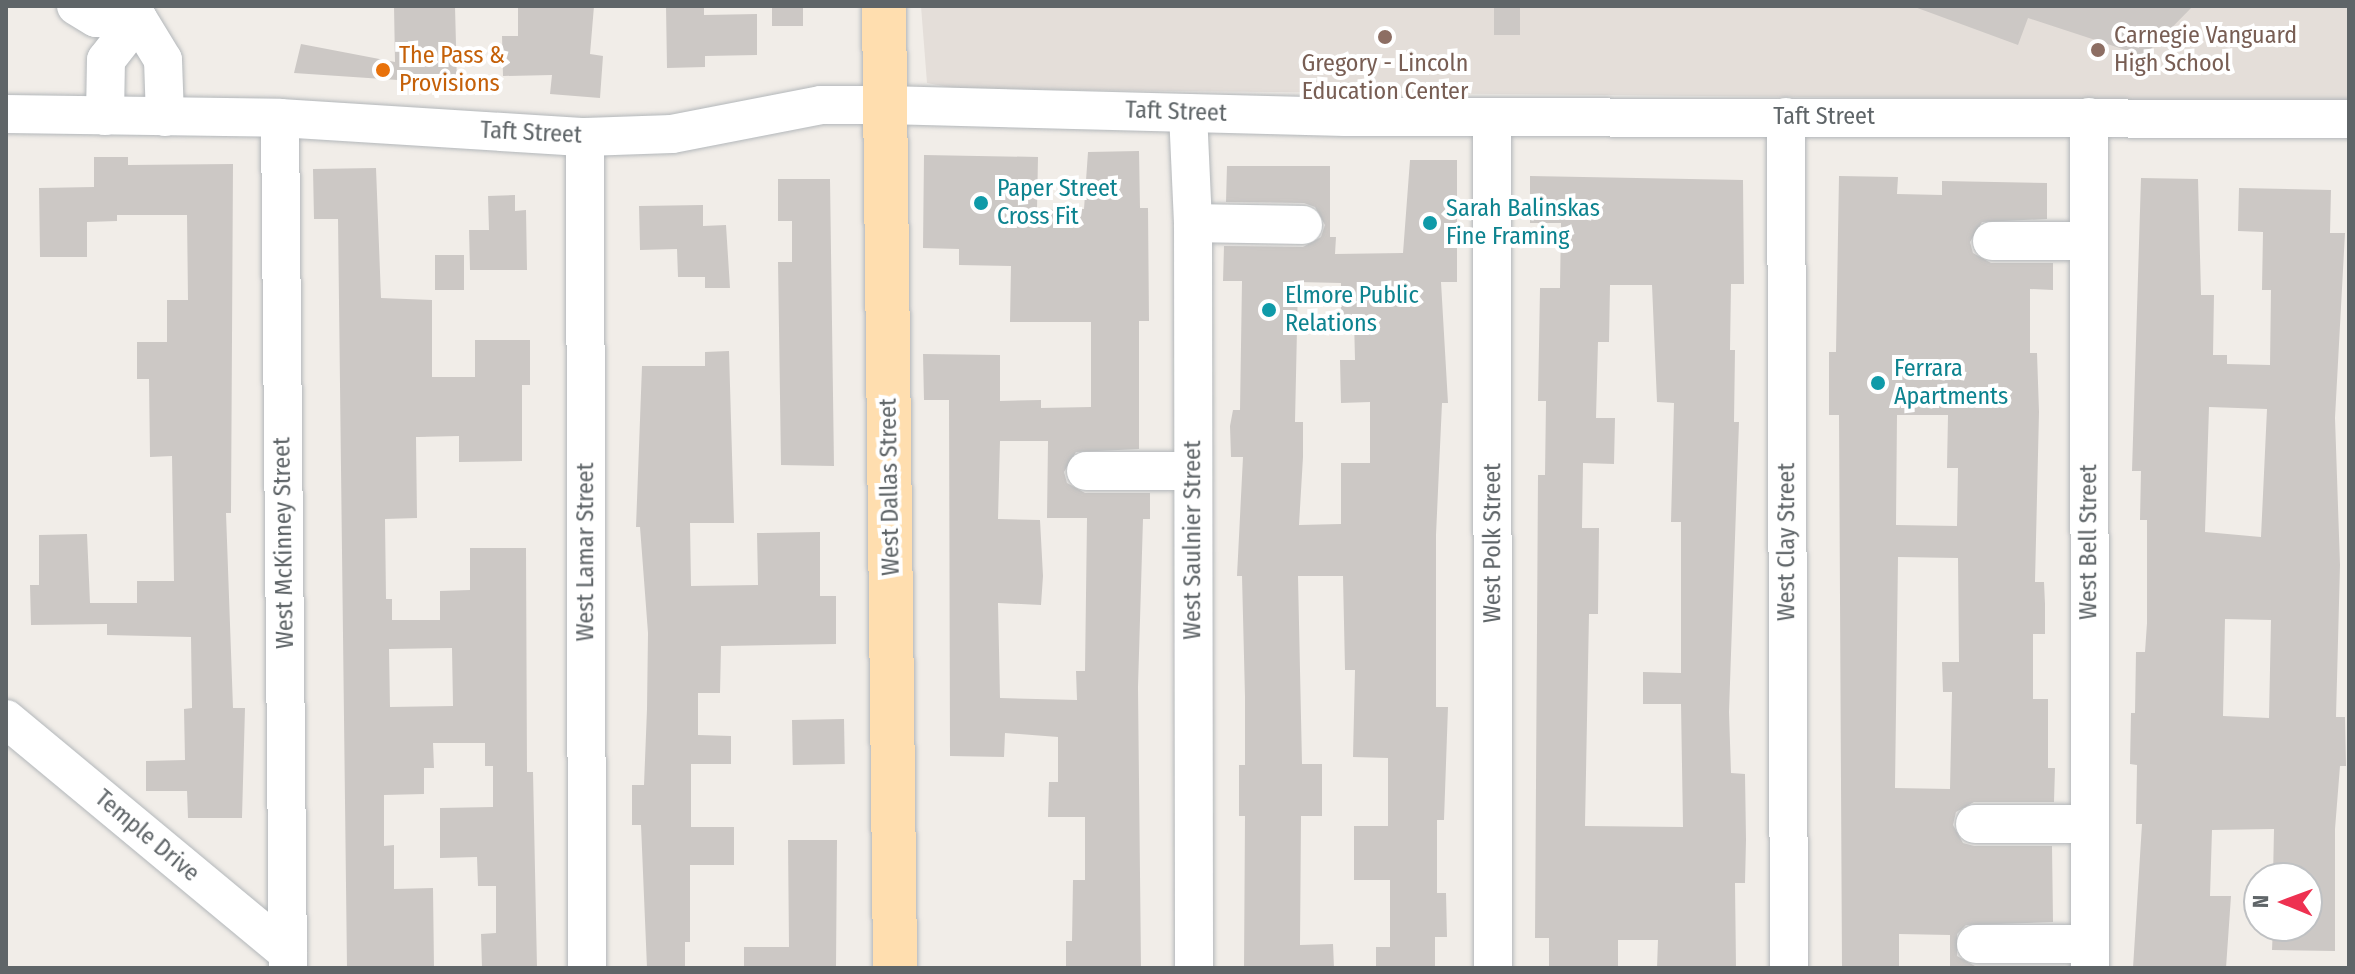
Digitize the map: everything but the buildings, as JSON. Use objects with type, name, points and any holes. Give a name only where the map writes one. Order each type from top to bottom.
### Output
[{"type":"main road","name":"West Dallas Street","points":[[884,6],[895,968]]},
{"type":"street","points":[[76,6],[96,18],[138,19]]},
{"type":"street","points":[[105,116],[106,60],[138,19]]},
{"type":"street","points":[[138,19],[163,60],[165,117]]},
{"type":"street","name":"Taft Street","points":[[6,114],[280,118],[585,137],[672,134],[821,105],[1492,118],[2349,119]]},
{"type":"street","name":"West Saulnier Street","points":[[1188,113],[1193,223],[1194,968]]},
{"type":"street","name":"West Clay Street","points":[[1786,117],[1789,968]]},
{"type":"street","name":"West Bell Street","points":[[2089,117],[2090,956]]},
{"type":"street","name":"West McKinney Street","points":[[280,118],[288,961]]},
{"type":"street","name":"West Polk Street","points":[[1492,118],[1493,968]]},
{"type":"street","name":"West Lamar Street","points":[[585,137],[587,968]]},
{"type":"street","points":[[1193,223],[1303,225]]},
{"type":"street","points":[[1992,241],[2089,241]]},
{"type":"street","points":[[1086,471],[1193,471]]},
{"type":"street","name":"Temple Drive","points":[[6,719],[288,961]]},
{"type":"street","points":[[1975,824],[2088,824]]},
{"type":"street","points":[[1976,944],[2090,956]]},
{"type":"shaded area","name":"Gregory - Lincoln Education Center","points":[[921,6],[2349,6],[2349,102],[958,89],[927,83]]},
{"type":"place","name":"Gregory - Lincoln Education Center","points":[[1385,37]]},
{"type":"place","name":"Carnegie Vanguard High School","points":[[2098,50]]},
{"type":"place","name":"The Pass & Provisions","points":[[383,70]]},
{"type":"place","name":"Paper Street Cross Fit","points":[[981,203]]},
{"type":"place","name":"Sarah Balinskas Fine Framing","points":[[1430,223]]},
{"type":"place","name":"Elmore Public Relations","points":[[1269,310]]},
{"type":"place","name":"Ferrara Apartments","points":[[1878,383]]}]
